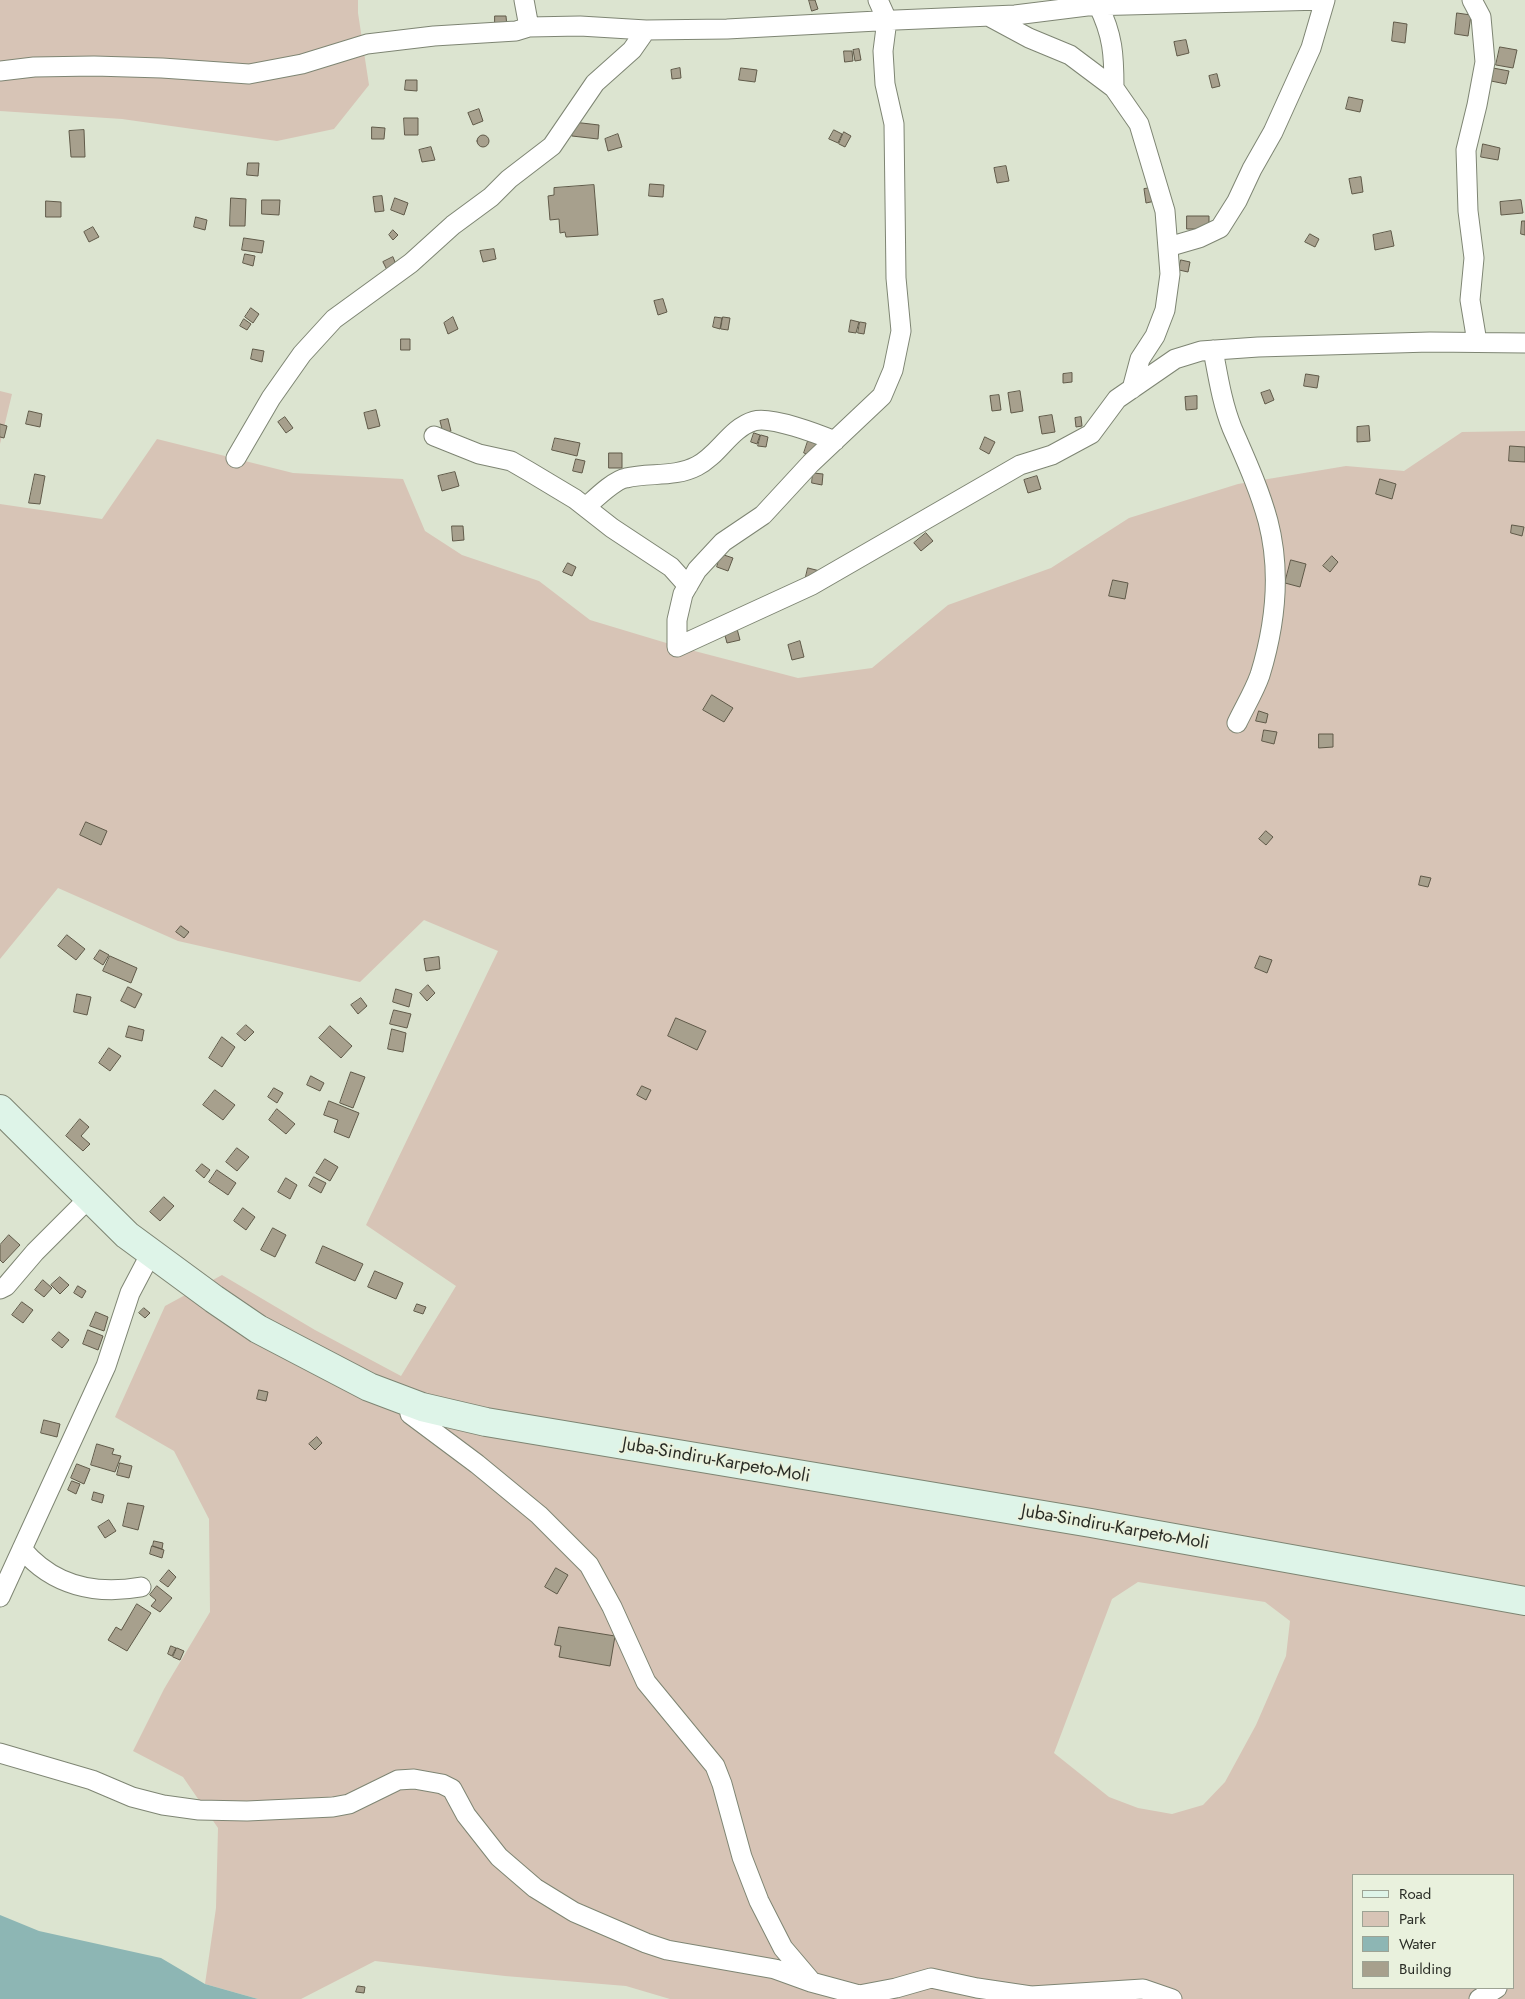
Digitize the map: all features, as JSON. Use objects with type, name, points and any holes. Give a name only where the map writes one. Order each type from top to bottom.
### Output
[{"type":"main road","name":"Juba-Sindiru-Karpeto-Moli","points":[[0,1109],[126,1235],[258,1329],[369,1387],[422,1407],[496,1424],[1091,1523],[1525,1601]]},
{"type":"street","points":[[524,0],[529,27]]},
{"type":"street","points":[[878,0],[887,20],[883,51],[885,84],[894,124],[896,278],[901,330],[892,370],[882,396],[811,464],[764,514],[723,542],[697,570],[683,594],[677,620],[677,647],[812,585],[1020,465],[1052,455],[1090,434],[1117,399],[1175,359],[1201,351],[1258,346],[1478,342],[1525,343]]},
{"type":"street","points":[[0,71],[34,67],[94,66],[162,68],[249,74],[302,64],[367,44],[434,36],[516,31],[529,27],[580,26],[646,30],[727,29],[887,20],[1015,16],[1098,5],[1208,1],[1325,0],[1311,48],[1273,132],[1252,169],[1237,201],[1220,228],[1199,238],[1168,247]]},
{"type":"street","points":[[1472,0],[1481,17],[1485,62],[1466,150],[1468,211],[1474,258],[1470,300],[1478,342]]},
{"type":"street","points":[[1098,5],[1108,24],[1114,52],[1114,88]]},
{"type":"street","points":[[988,16],[1029,38],[1070,55],[1114,88],[1139,124],[1151,158],[1165,211],[1170,274],[1165,310],[1155,336],[1140,359],[1132,389]]},
{"type":"street","points":[[236,458],[271,398],[302,354],[334,320],[411,263],[453,225],[491,197],[509,179],[552,146],[595,83],[632,50],[646,30]]},
{"type":"street","points":[[1213,350],[1220,388],[1232,426],[1247,459],[1268,521],[1275,569],[1270,636],[1259,677],[1237,723]]},
{"type":"street","points":[[586,507],[624,478],[670,474],[697,466],[716,452],[738,429],[755,420],[802,428],[835,441]]},
{"type":"street","points":[[434,436],[479,454],[511,461],[586,507],[612,528],[671,567],[688,586]]},
{"type":"street","points":[[0,1288],[6,1286],[34,1252],[90,1197]]},
{"type":"street","points":[[0,1597],[106,1366],[130,1293],[151,1253]]},
{"type":"street","points":[[410,1414],[477,1464],[539,1515],[589,1564],[605,1591],[646,1682],[715,1766],[722,1784],[742,1857],[759,1901],[783,1948],[812,1982]]},
{"type":"street","points":[[22,1549],[34,1563],[81,1587],[109,1591],[141,1586]]},
{"type":"street","points":[[0,1753],[92,1780],[132,1797],[163,1805],[199,1810],[247,1811],[333,1807],[349,1804],[398,1780],[414,1779],[442,1784],[452,1790],[466,1815],[498,1857],[535,1888],[574,1912],[667,1950],[775,1969],[859,1995],[896,1988],[931,1978],[977,1988],[1031,1996],[1142,1990],[1172,1999]]},
{"type":"street","points":[[1480,1999],[1495,1989]]},
{"type":"green space","points":[[0,0],[358,0],[358,13],[369,85],[334,129],[277,141],[122,119],[0,111]]},
{"type":"green space","points":[[0,391],[12,394],[0,444]]},
{"type":"green space","points":[[1525,431],[1525,1999],[670,1999],[626,1986],[505,1976],[375,1961],[301,1999],[258,1999],[205,1984],[216,1908],[218,1828],[183,1777],[133,1751],[164,1689],[210,1612],[209,1519],[174,1451],[115,1417],[165,1306],[222,1275],[315,1330],[401,1376],[456,1286],[366,1225],[498,951],[424,920],[360,982],[178,941],[58,888],[0,959],[0,504],[102,519],[157,439],[293,473],[403,479],[425,531],[462,555],[539,581],[590,620],[683,648],[798,678],[872,668],[948,605],[1051,568],[1129,518],[1238,484],[1346,466],[1404,471],[1462,432]],"holes":[[[1138,1582],[1265,1602],[1290,1621],[1286,1656],[1256,1725],[1225,1782],[1203,1805],[1172,1814],[1138,1808],[1109,1797],[1054,1753],[1112,1599]]]},
{"type":"water","points":[[0,1915],[39,1931],[161,1958],[205,1984],[258,1999],[0,1999]]},
{"type":"building","points":[[809,0],[815,0],[818,9],[812,11]]},
{"type":"building","points":[[1457,13],[1471,15],[1468,36],[1455,34]]},
{"type":"building","points":[[495,16],[506,16],[507,27],[495,27]]},
{"type":"building","points":[[1394,22],[1407,24],[1405,43],[1392,41]]},
{"type":"building","points":[[1186,40],[1189,53],[1177,56],[1174,42]]},
{"type":"building","points":[[1500,47],[1517,50],[1513,68],[1496,65]]},
{"type":"building","points":[[859,49],[861,60],[855,61],[853,50]]},
{"type":"building","points":[[844,51],[852,51],[853,61],[845,62]]},
{"type":"building","points":[[680,68],[681,78],[672,79],[671,70]]},
{"type":"building","points":[[741,68],[757,70],[755,82],[739,80]]},
{"type":"building","points":[[1493,68],[1509,71],[1506,84],[1491,81]]},
{"type":"building","points":[[1217,74],[1220,86],[1212,88],[1209,76]]},
{"type":"building","points":[[406,80],[417,80],[417,91],[405,90]]},
{"type":"building","points":[[1349,97],[1363,100],[1360,112],[1346,109]]},
{"type":"building","points":[[479,109],[483,121],[473,125],[468,113]]},
{"type":"building","points":[[404,118],[418,118],[418,135],[405,135]]},
{"type":"building","points":[[573,122],[599,125],[598,139],[572,136]]},
{"type":"building","points":[[372,127],[385,128],[384,139],[372,139]]},
{"type":"building","points":[[84,130],[85,157],[71,157],[69,131]]},
{"type":"building","points":[[834,130],[842,134],[838,143],[829,139]]},
{"type":"building","points":[[844,132],[851,136],[845,147],[839,144]]},
{"type":"building","points":[[618,134],[622,147],[608,151],[605,139]]},
{"type":"building","points":[[485,135],[488,136],[488,146],[481,147],[478,146],[477,139],[478,136]]},
{"type":"building","points":[[1483,144],[1500,148],[1498,160],[1481,157]]},
{"type":"building","points":[[431,147],[435,160],[422,162],[419,150]]},
{"type":"building","points":[[248,163],[259,163],[258,176],[247,175]]},
{"type":"building","points":[[1006,166],[1009,181],[997,183],[994,168]]},
{"type":"building","points":[[1361,177],[1363,192],[1352,194],[1349,179]]},
{"type":"building","points":[[650,184],[664,185],[663,197],[649,196]]},
{"type":"building","points":[[594,185],[598,235],[566,237],[565,232],[560,233],[559,219],[550,220],[548,196],[554,195],[554,188]]},
{"type":"building","points":[[1158,187],[1160,200],[1146,203],[1144,189]]},
{"type":"building","points":[[382,196],[384,211],[375,212],[373,197]]},
{"type":"building","points":[[231,198],[246,199],[245,226],[230,226]]},
{"type":"building","points":[[395,198],[408,203],[404,215],[391,210]]},
{"type":"building","points":[[262,200],[280,200],[279,215],[262,214]]},
{"type":"building","points":[[1521,200],[1523,213],[1501,215],[1500,202]]},
{"type":"building","points":[[46,201],[61,202],[61,217],[46,217]]},
{"type":"building","points":[[1187,216],[1209,216],[1209,229],[1187,229]]},
{"type":"building","points":[[196,217],[207,220],[205,230],[194,227]]},
{"type":"building","points":[[1522,221],[1525,221],[1525,235],[1521,234]]},
{"type":"building","points":[[93,227],[99,237],[89,242],[84,232]]},
{"type":"building","points":[[393,230],[398,235],[393,240],[389,235]]},
{"type":"building","points":[[1391,231],[1394,246],[1375,250],[1373,235]]},
{"type":"building","points":[[1310,234],[1319,239],[1315,247],[1305,242]]},
{"type":"building","points":[[244,238],[264,241],[262,253],[242,250]]},
{"type":"building","points":[[494,249],[496,259],[483,262],[480,251]]},
{"type":"building","points":[[245,254],[255,256],[253,266],[243,263]]},
{"type":"building","points":[[393,257],[397,267],[388,272],[383,262]]},
{"type":"building","points":[[1181,260],[1190,262],[1188,272],[1179,270]]},
{"type":"building","points":[[663,299],[667,312],[658,315],[654,301]]},
{"type":"building","points":[[251,308],[259,314],[253,323],[245,317]]},
{"type":"building","points":[[453,317],[458,329],[448,334],[444,323]]},
{"type":"building","points":[[715,317],[722,318],[720,329],[713,327]]},
{"type":"building","points":[[723,317],[730,318],[728,330],[721,329]]},
{"type":"building","points":[[244,319],[251,324],[247,330],[240,326]]},
{"type":"building","points":[[851,320],[859,322],[856,333],[849,332]]},
{"type":"building","points":[[860,322],[866,323],[864,334],[858,333]]},
{"type":"building","points":[[401,339],[410,339],[410,350],[401,350]]},
{"type":"building","points":[[253,349],[264,351],[262,362],[251,359]]},
{"type":"building","points":[[1072,373],[1072,382],[1063,383],[1063,374]]},
{"type":"building","points":[[1306,374],[1319,376],[1317,388],[1304,386]]},
{"type":"building","points":[[1270,390],[1274,400],[1265,404],[1261,393]]},
{"type":"building","points":[[1020,391],[1023,411],[1011,413],[1008,393]]},
{"type":"building","points":[[999,395],[1001,410],[992,411],[990,396]]},
{"type":"building","points":[[1197,396],[1197,409],[1186,410],[1185,397]]},
{"type":"building","points":[[376,410],[380,426],[368,429],[364,413]]},
{"type":"building","points":[[29,411],[42,414],[40,427],[26,424]]},
{"type":"building","points":[[1052,415],[1055,432],[1042,434],[1039,417]]},
{"type":"building","points":[[285,417],[293,428],[286,433],[278,422]]},
{"type":"building","points":[[1081,417],[1082,426],[1076,427],[1075,418]]},
{"type":"building","points":[[448,419],[451,431],[443,433],[440,421]]},
{"type":"building","points":[[0,424],[7,426],[4,438],[0,437]]},
{"type":"building","points":[[1369,426],[1370,441],[1357,442],[1357,427]]},
{"type":"building","points":[[754,433],[760,435],[757,444],[751,442]]},
{"type":"building","points":[[761,435],[768,437],[766,447],[758,446]]},
{"type":"building","points":[[985,437],[995,442],[989,454],[980,449]]},
{"type":"building","points":[[555,438],[580,443],[577,456],[552,450]]},
{"type":"building","points":[[808,441],[817,444],[812,456],[804,453]]},
{"type":"building","points":[[1510,446],[1525,447],[1525,462],[1509,461]]},
{"type":"building","points":[[609,453],[622,453],[622,468],[609,468]]},
{"type":"building","points":[[576,459],[585,461],[582,473],[573,471]]},
{"type":"building","points":[[455,472],[459,486],[442,491],[438,476]]},
{"type":"building","points":[[813,473],[823,474],[822,485],[812,483]]},
{"type":"building","points":[[35,474],[45,476],[40,504],[29,503]]},
{"type":"building","points":[[1037,476],[1041,489],[1028,493],[1024,480]]},
{"type":"building","points":[[1380,479],[1396,484],[1392,499],[1376,494]]},
{"type":"building","points":[[1512,525],[1524,527],[1522,536],[1511,533]]},
{"type":"building","points":[[452,526],[463,526],[464,540],[453,541]]},
{"type":"building","points":[[926,533],[933,541],[921,551],[914,543]]},
{"type":"building","points":[[721,554],[733,558],[728,571],[717,567]]},
{"type":"building","points":[[1332,556],[1338,562],[1330,572],[1323,566]]},
{"type":"building","points":[[1291,560],[1306,564],[1300,587],[1285,583]]},
{"type":"building","points":[[568,563],[576,567],[572,576],[563,572]]},
{"type":"building","points":[[808,568],[820,571],[805,580]]},
{"type":"building","points":[[1113,580],[1128,583],[1125,599],[1109,596]]},
{"type":"building","points":[[736,625],[740,640],[727,643],[723,628]]},
{"type":"building","points":[[800,641],[804,657],[792,660],[788,645]]},
{"type":"building","points":[[712,695],[733,708],[724,722],[703,710]]},
{"type":"building","points":[[1259,711],[1268,714],[1266,723],[1256,721]]},
{"type":"building","points":[[1264,730],[1277,732],[1274,744],[1262,741]]},
{"type":"building","points":[[1319,734],[1333,734],[1333,747],[1319,748]]},
{"type":"building","points":[[86,822],[107,831],[101,845],[80,835]]},
{"type":"building","points":[[1266,831],[1273,837],[1266,845],[1259,839]]},
{"type":"building","points":[[1421,876],[1431,878],[1428,887],[1419,885]]},
{"type":"building","points":[[181,926],[189,932],[184,938],[176,932]]},
{"type":"building","points":[[67,935],[85,949],[76,960],[58,946]]},
{"type":"building","points":[[100,950],[109,955],[103,965],[94,959]]},
{"type":"building","points":[[110,956],[137,968],[131,983],[103,971]]},
{"type":"building","points":[[1260,956],[1272,960],[1267,973],[1255,968]]},
{"type":"building","points":[[439,957],[440,969],[426,971],[424,959]]},
{"type":"building","points":[[428,985],[435,993],[427,1001],[420,993]]},
{"type":"building","points":[[128,987],[142,994],[135,1008],[121,1001]]},
{"type":"building","points":[[396,989],[412,994],[409,1007],[393,1002]]},
{"type":"building","points":[[77,994],[91,997],[87,1015],[74,1012]]},
{"type":"building","points":[[361,998],[367,1006],[358,1014],[351,1005]]},
{"type":"building","points":[[394,1010],[411,1014],[407,1028],[390,1024]]},
{"type":"building","points":[[676,1018],[706,1031],[697,1050],[668,1036]]},
{"type":"building","points":[[246,1025],[254,1032],[245,1041],[237,1034]]},
{"type":"building","points":[[129,1026],[144,1030],[142,1041],[126,1037]]},
{"type":"building","points":[[330,1026],[352,1046],[341,1058],[319,1038]]},
{"type":"building","points":[[392,1029],[406,1033],[403,1052],[388,1049]]},
{"type":"building","points":[[222,1037],[235,1047],[222,1067],[209,1058]]},
{"type":"building","points":[[109,1048],[121,1056],[110,1071],[99,1063]]},
{"type":"building","points":[[351,1072],[365,1077],[353,1108],[340,1103]]},
{"type":"building","points":[[311,1076],[324,1083],[320,1091],[307,1085]]},
{"type":"building","points":[[642,1086],[651,1090],[646,1100],[637,1095]]},
{"type":"building","points":[[274,1088],[283,1093],[277,1103],[268,1097]]},
{"type":"building","points":[[215,1090],[235,1105],[223,1120],[203,1105]]},
{"type":"building","points":[[329,1101],[359,1113],[349,1138],[334,1132],[338,1120],[324,1115]]},
{"type":"building","points":[[277,1109],[295,1124],[286,1134],[269,1120]]},
{"type":"building","points":[[80,1119],[89,1127],[81,1136],[90,1144],[83,1151],[66,1136]]},
{"type":"building","points":[[237,1148],[249,1157],[237,1171],[226,1162]]},
{"type":"building","points":[[325,1159],[338,1167],[330,1181],[316,1173]]},
{"type":"building","points":[[202,1164],[210,1170],[204,1178],[196,1171]]},
{"type":"building","points":[[217,1170],[236,1183],[228,1195],[209,1182]]},
{"type":"building","points":[[314,1177],[326,1183],[321,1193],[309,1186]]},
{"type":"building","points":[[286,1178],[297,1185],[290,1199],[278,1192]]},
{"type":"building","points":[[164,1197],[174,1206],[160,1221],[150,1212]]},
{"type":"building","points":[[243,1208],[255,1217],[246,1230],[234,1221]]},
{"type":"building","points":[[273,1228],[286,1235],[275,1257],[261,1250]]},
{"type":"building","points":[[9,1235],[20,1245],[3,1263],[0,1260],[0,1245]]},
{"type":"building","points":[[323,1246],[363,1264],[355,1281],[316,1263]]},
{"type":"building","points":[[375,1271],[403,1283],[396,1299],[368,1287]]},
{"type":"building","points":[[60,1277],[69,1285],[60,1294],[51,1285]]},
{"type":"building","points":[[43,1280],[52,1288],[44,1297],[35,1290]]},
{"type":"building","points":[[78,1286],[86,1291],[82,1298],[74,1293]]},
{"type":"building","points":[[22,1302],[33,1310],[23,1323],[12,1315]]},
{"type":"building","points":[[417,1304],[426,1307],[423,1314],[414,1311]]},
{"type":"building","points":[[144,1308],[150,1313],[145,1318],[139,1313]]},
{"type":"building","points":[[96,1312],[108,1317],[104,1331],[90,1326]]},
{"type":"building","points":[[88,1330],[103,1336],[98,1350],[83,1344]]},
{"type":"building","points":[[59,1332],[69,1340],[62,1348],[52,1340]]},
{"type":"building","points":[[259,1390],[268,1392],[266,1401],[257,1399]]},
{"type":"building","points":[[44,1420],[60,1424],[57,1437],[41,1433]]},
{"type":"building","points":[[317,1437],[322,1443],[315,1450],[309,1444]]},
{"type":"building","points":[[97,1444],[114,1449],[112,1454],[121,1456],[115,1472],[91,1465]]},
{"type":"building","points":[[120,1463],[132,1466],[129,1478],[117,1475]]},
{"type":"building","points":[[77,1464],[90,1469],[84,1484],[71,1478]]},
{"type":"building","points":[[72,1481],[80,1484],[76,1494],[68,1490]]},
{"type":"building","points":[[94,1492],[104,1495],[102,1503],[92,1500]]},
{"type":"building","points":[[128,1503],[144,1506],[138,1530],[123,1526]]},
{"type":"building","points":[[109,1520],[116,1531],[105,1538],[98,1527]]},
{"type":"building","points":[[154,1541],[163,1543],[162,1549],[153,1546]]},
{"type":"building","points":[[152,1546],[164,1550],[162,1558],[150,1554]]},
{"type":"building","points":[[556,1568],[568,1575],[557,1594],[545,1587]]},
{"type":"building","points":[[169,1570],[176,1577],[168,1587],[160,1581]]},
{"type":"building","points":[[157,1586],[172,1598],[160,1612],[151,1606],[156,1600],[150,1595]]},
{"type":"building","points":[[137,1604],[151,1613],[127,1651],[108,1640],[116,1627],[121,1630]]},
{"type":"building","points":[[559,1627],[615,1636],[610,1666],[559,1657],[561,1646],[555,1645]]},
{"type":"building","points":[[171,1646],[176,1648],[172,1656],[168,1654]]},
{"type":"building","points":[[177,1648],[184,1651],[180,1660],[173,1657]]},
{"type":"building","points":[[358,1986],[365,1987],[364,1993],[356,1992]]}]
